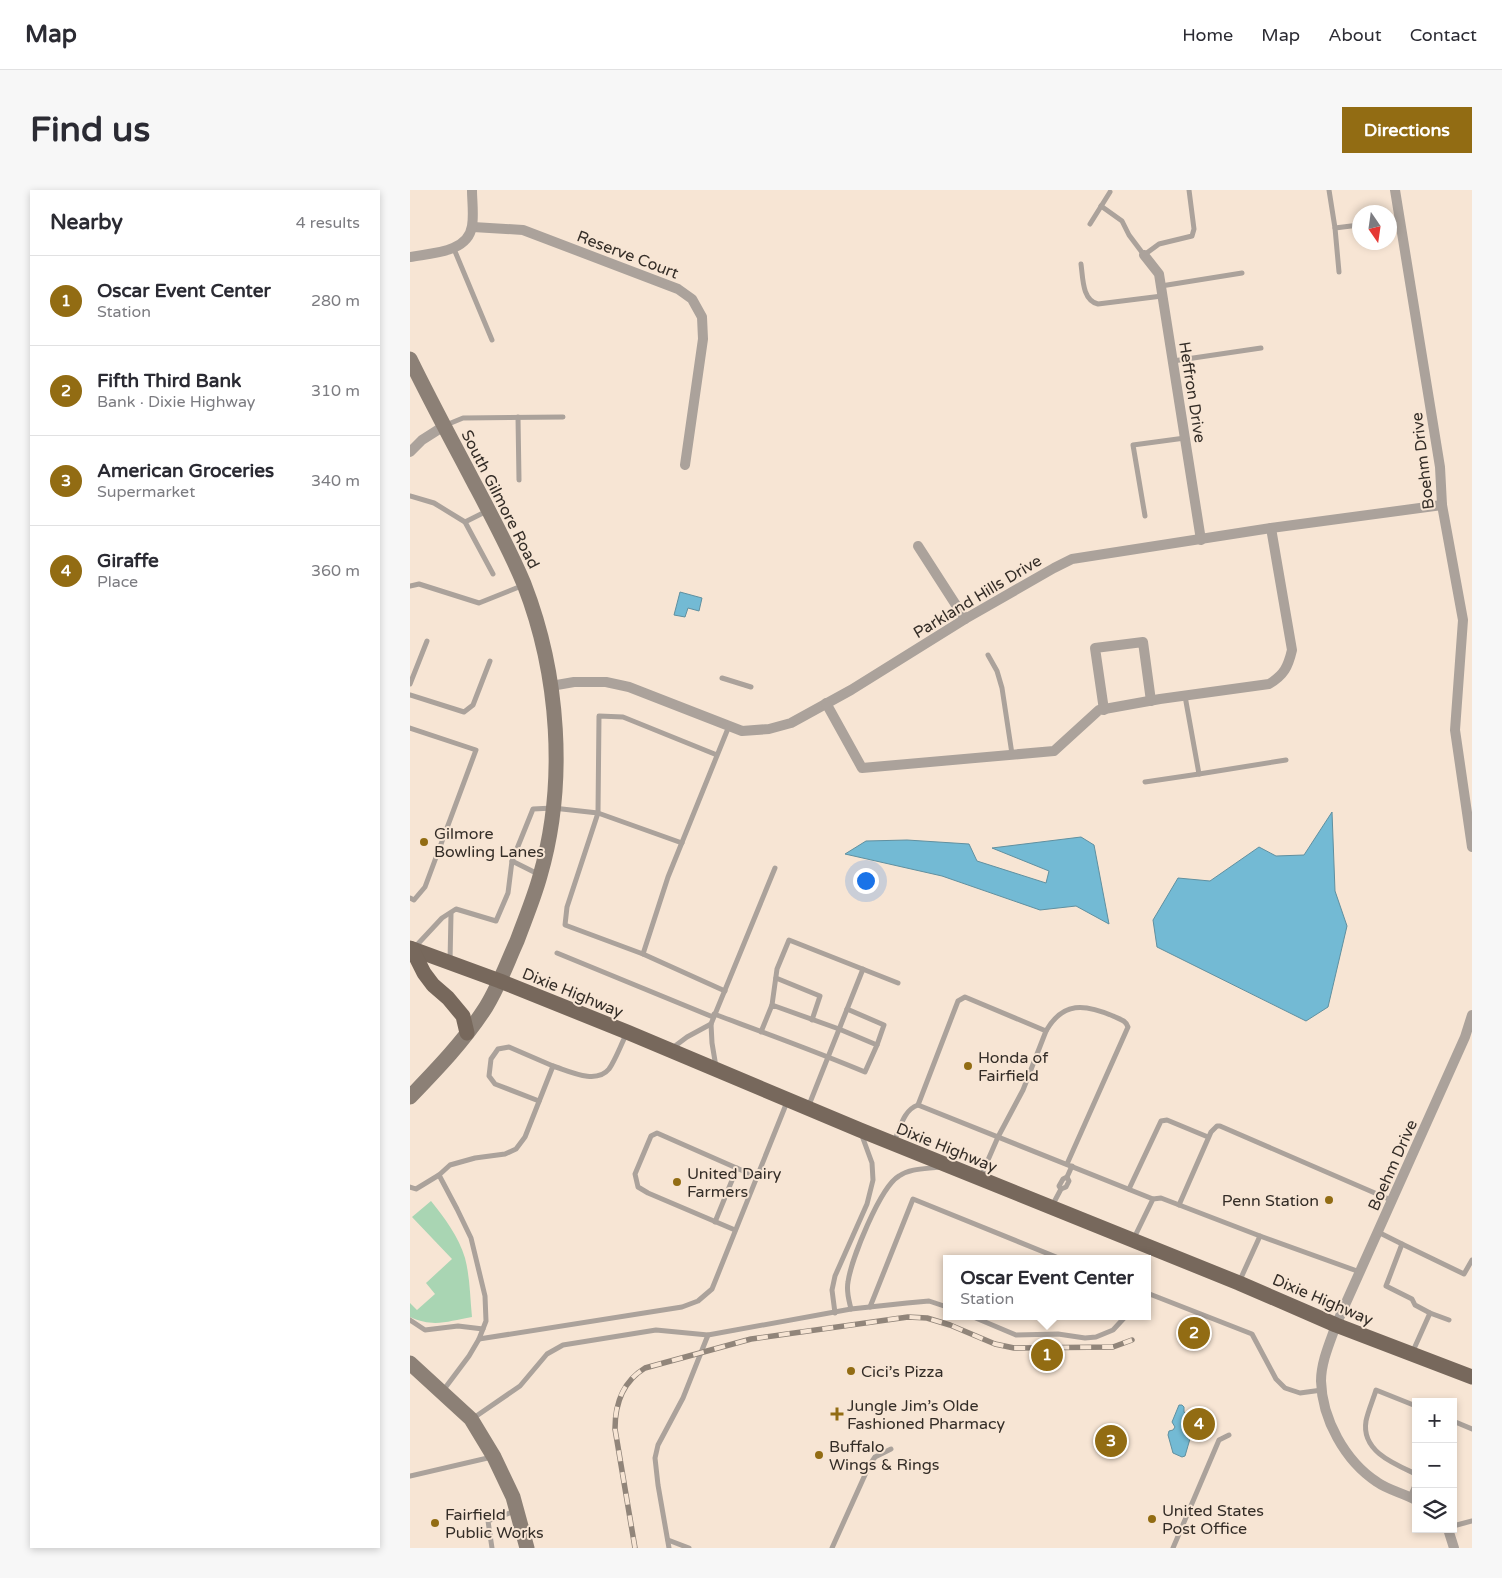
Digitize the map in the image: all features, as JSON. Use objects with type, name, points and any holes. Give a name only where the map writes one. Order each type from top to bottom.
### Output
[{"type":"main road","name":"South Gilmore Road","points":[[410,359],[502,535],[524,585],[541,638],[551,686],[556,750],[550,832],[540,875],[526,918],[500,981],[487,1006],[468,1033],[433,1074],[410,1097]]},
{"type":"main road","name":"Dixie Highway","points":[[411,948],[500,981],[627,1032],[893,1144],[1239,1283],[1336,1325],[1472,1376]]},
{"type":"main road","points":[[411,948],[424,973],[433,985],[464,1016],[468,1033]]},
{"type":"main road","points":[[410,1363],[470,1420],[494,1457],[513,1497],[527,1548]]},
{"type":"street","points":[[410,256],[454,249],[466,240],[472,227],[472,190]]},
{"type":"street","name":"Boehm Drive","points":[[1395,190],[1395,205]]},
{"type":"street","name":"Reserve Court","points":[[472,227],[523,230],[678,289],[692,299],[702,317],[703,339],[685,465]]},
{"type":"street","name":"Boehm Drive","points":[[1397,231],[1440,467],[1442,505],[1464,620],[1454,730],[1469,807],[1472,847]]},
{"type":"street","name":"Heffron Drive","points":[[1144,255],[1159,274],[1200,540]]},
{"type":"street","points":[[410,452],[422,440],[444,426]]},
{"type":"street","name":"Parkland Hills Drive","points":[[551,686],[574,682],[606,682],[629,687],[742,731],[769,729],[791,723],[851,690],[965,619],[1072,559],[1271,528],[1442,505]]},
{"type":"street","points":[[826,703],[862,768],[1054,751],[1099,710],[1185,695],[1269,684],[1280,677],[1288,664],[1292,650],[1271,528]]},
{"type":"street","points":[[918,546],[965,619]]},
{"type":"street","points":[[1104,710],[1095,648],[1143,642],[1151,701]]},
{"type":"street","name":"Boehm Drive","points":[[1412,1498],[1379,1484],[1357,1466],[1333,1432],[1324,1402],[1321,1380],[1325,1358],[1336,1325],[1465,1037],[1472,1015]]},
{"type":"street","points":[[1449,1533],[1454,1548]]},
{"type":"lane","points":[[1101,206],[1122,221],[1129,235],[1144,255],[1159,244],[1192,236],[1194,228],[1189,190]]},
{"type":"lane","points":[[1329,190],[1339,272]]},
{"type":"lane","points":[[1090,224],[1110,192]]},
{"type":"lane","points":[[1335,228],[1352,226]]},
{"type":"lane","points":[[454,249],[492,340]]},
{"type":"lane","points":[[1081,264],[1088,299],[1098,304],[1242,273]]},
{"type":"lane","points":[[1173,361],[1261,348]]},
{"type":"lane","points":[[444,426],[463,418],[562,417]]},
{"type":"lane","points":[[518,418],[519,480]]},
{"type":"lane","points":[[1145,516],[1133,444],[1185,438]]},
{"type":"lane","points":[[410,496],[434,502],[465,522],[493,574]]},
{"type":"lane","points":[[465,522],[489,510]]},
{"type":"lane","points":[[410,586],[419,584],[479,603],[524,585]]},
{"type":"lane","points":[[410,684],[427,641]]},
{"type":"lane","points":[[988,655],[997,671],[1002,688],[1012,754]]},
{"type":"lane","points":[[410,695],[464,712],[473,705],[490,661]]},
{"type":"lane","points":[[722,678],[751,687]]},
{"type":"lane","points":[[1185,695],[1199,774]]},
{"type":"lane","points":[[717,755],[623,717],[599,716],[598,813],[567,907],[565,925],[643,954],[725,991]]},
{"type":"lane","points":[[643,954],[668,877],[729,726]]},
{"type":"lane","points":[[410,728],[476,750],[426,887],[414,900],[410,898]]},
{"type":"lane","points":[[1145,782],[1286,760]]},
{"type":"lane","points":[[411,948],[442,918],[451,914],[456,909],[496,921],[508,893],[512,861],[533,809],[553,808],[598,813],[682,843]]},
{"type":"lane","points":[[512,861],[540,875]]},
{"type":"lane","points":[[717,1070],[712,1044],[711,1024],[775,868]]},
{"type":"lane","points":[[450,963],[451,914]]},
{"type":"lane","points":[[761,1032],[772,1005],[777,969],[788,940],[898,983]]},
{"type":"lane","points":[[557,953],[714,1015],[828,1056],[865,1072],[884,1025],[847,1009]]},
{"type":"lane","points":[[808,1108],[862,969]]},
{"type":"lane","points":[[776,978],[820,996],[812,1020]]},
{"type":"lane","points":[[893,1144],[906,1115],[918,1104],[958,1001],[965,997],[1046,1032]]},
{"type":"lane","points":[[772,1005],[877,1045]]},
{"type":"lane","points":[[980,1179],[998,1137],[1023,1090],[1051,1023],[1060,1014],[1073,1008],[1094,1008],[1127,1023],[1128,1027],[1069,1165],[1066,1188],[1061,1189],[1051,1207]]},
{"type":"lane","points":[[670,1050],[687,1037],[711,1024]]},
{"type":"lane","points":[[539,1101],[495,1084],[488,1076],[491,1059],[498,1049],[509,1047],[553,1066],[586,1076],[597,1076],[608,1070],[627,1032]]},
{"type":"lane","points":[[410,1188],[416,1189],[450,1166],[475,1158],[505,1154],[516,1149],[525,1137],[553,1066]]},
{"type":"lane","points":[[479,1339],[682,1307],[698,1301],[712,1289],[788,1100]]},
{"type":"lane","points":[[918,1104],[1153,1199],[1161,1198],[1360,1272]]},
{"type":"lane","points":[[1129,1189],[1160,1121],[1167,1120],[1208,1137]]},
{"type":"lane","points":[[1179,1205],[1210,1132],[1217,1126],[1392,1201]]},
{"type":"lane","points":[[835,1312],[832,1290],[835,1276],[867,1204],[874,1180],[872,1163],[860,1130]]},
{"type":"lane","points":[[736,1230],[648,1193],[638,1186],[635,1174],[651,1136],[657,1133],[757,1177]]},
{"type":"lane","points":[[851,1309],[847,1294],[848,1282],[854,1261],[879,1201],[889,1185],[898,1176],[912,1170],[949,1166]]},
{"type":"lane","points":[[715,1222],[737,1168]]},
{"type":"lane","points":[[438,1175],[457,1208],[471,1238],[486,1296],[486,1321],[479,1339],[469,1356],[442,1392]]},
{"type":"lane","points":[[1133,1240],[1153,1199]]},
{"type":"lane","points":[[870,1307],[914,1200],[1051,1255]]},
{"type":"lane","points":[[1378,1232],[1464,1274],[1472,1260]]},
{"type":"lane","points":[[1239,1283],[1260,1236]]},
{"type":"lane","points":[[1402,1244],[1386,1286],[1412,1299],[1415,1305],[1449,1320]]},
{"type":"lane","points":[[1151,1295],[1252,1334],[1276,1379],[1285,1388],[1300,1393],[1322,1390]]},
{"type":"lane","points":[[470,1420],[520,1386],[548,1354],[563,1345],[656,1330],[708,1335],[870,1307],[929,1301],[943,1306]]},
{"type":"lane","points":[[1412,1354],[1430,1313]]},
{"type":"lane","points":[[410,1320],[425,1330],[458,1326],[483,1329]]},
{"type":"lane","points":[[980,1320],[1016,1335],[1058,1334],[1085,1338],[1096,1337],[1113,1330],[1122,1320]]},
{"type":"lane","points":[[669,1548],[655,1458],[658,1445],[683,1398],[708,1335]]},
{"type":"lane","points":[[1412,1404],[1376,1390],[1366,1420],[1368,1440],[1375,1450],[1387,1460],[1412,1472]]},
{"type":"lane","points":[[1457,1422],[1472,1428]]},
{"type":"lane","points":[[1173,1548],[1219,1440],[1229,1435]]},
{"type":"lane","points":[[832,1548],[868,1466],[875,1457],[891,1449]]},
{"type":"lane","points":[[410,1476],[494,1457]]},
{"type":"lane","points":[[492,1548],[488,1521],[517,1510]]},
{"type":"lane","points":[[1457,1525],[1472,1521]]},
{"type":"lane","points":[[668,1540],[689,1548]]},
{"type":"green space","points":[[431,1201],[451,1228],[465,1258],[472,1317],[434,1323],[410,1317],[410,1303],[417,1310],[435,1294],[426,1283],[452,1259],[412,1217]]},
{"type":"water","points":[[680,592],[702,598],[699,611],[688,608],[685,617],[674,615]]},
{"type":"water","points":[[1332,812],[1335,891],[1347,926],[1328,1007],[1306,1021],[1157,947],[1153,920],[1178,878],[1210,881],[1259,847],[1276,856],[1304,855]]},
{"type":"water","points":[[1081,837],[1094,845],[1109,924],[1076,906],[1040,910],[942,876],[845,854],[866,841],[907,840],[969,844],[977,861],[1046,883],[1049,871],[992,848]]},
{"type":"water","points":[[1179,1405],[1184,1407],[1184,1412],[1192,1418],[1192,1424],[1195,1429],[1192,1432],[1185,1456],[1182,1457],[1173,1453],[1168,1435],[1169,1431],[1175,1427],[1172,1422]]},
{"type":"railway","points":[[635,1548],[615,1420],[618,1402],[625,1387],[645,1368],[751,1339],[908,1317],[927,1318],[950,1325],[995,1344],[1014,1348],[1113,1347],[1132,1340]]},
{"type":"place","name":"Gilmore Bowling Lanes","points":[[424,842]]},
{"type":"place","name":"Honda of Fairfield","points":[[968,1066]]},
{"type":"place","name":"United Dairy Farmers","points":[[677,1182]]},
{"type":"place","name":"Penn Station","points":[[1329,1200]]},
{"type":"place","name":"Fifth Third Bank","points":[[1194,1333]]},
{"type":"place","name":"Oscar Event Center","points":[[1047,1355]]},
{"type":"place","name":"Cici’s Pizza","points":[[851,1371]]},
{"type":"place","name":"Jungle Jim’s Olde Fashioned Pharmacy","points":[[837,1414]]},
{"type":"place","name":"Giraffe","points":[[1199,1424]]},
{"type":"place","name":"American Groceries","points":[[1111,1441]]},
{"type":"place","name":"Buffalo Wings & Rings","points":[[819,1455]]},
{"type":"place","name":"United States Post Office","points":[[1152,1519]]},
{"type":"place","name":"Fairfield Public Works","points":[[435,1523]]}]
